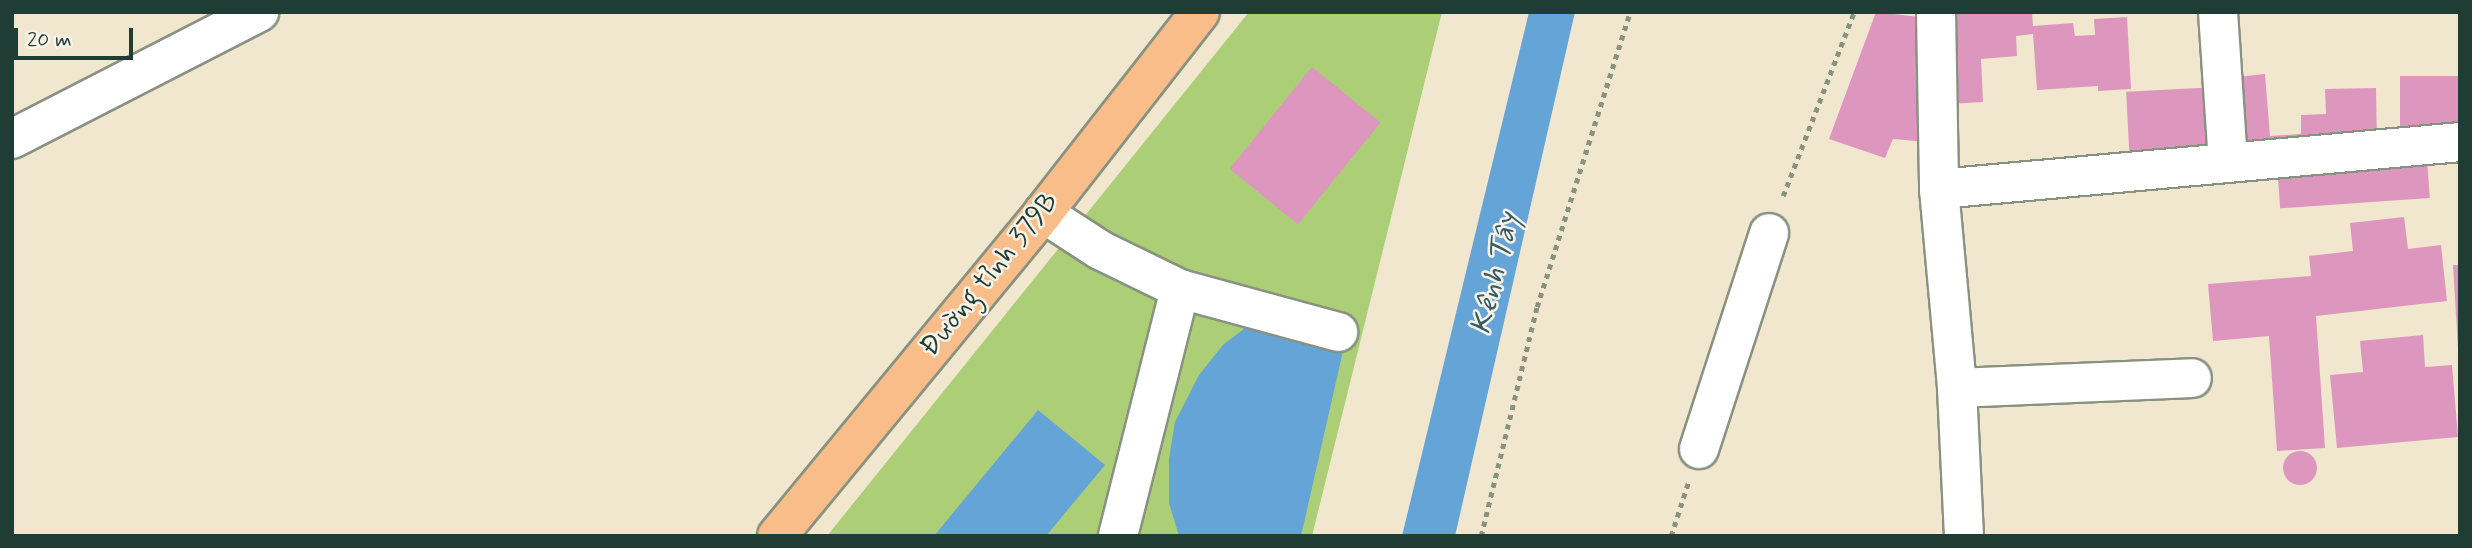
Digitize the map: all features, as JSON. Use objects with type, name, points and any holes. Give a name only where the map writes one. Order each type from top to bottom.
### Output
[{"type":"main road","name":"Đường tỉnh 379B","points":[[777,536],[1043,213],[1200,12]]},
{"type":"street","points":[[12,139],[259,12]]},
{"type":"street","points":[[1936,12],[1939,190],[1957,388],[1964,536]]},
{"type":"street","points":[[2218,12],[2228,163]]},
{"type":"street","points":[[1939,190],[2460,142]]},
{"type":"street","points":[[1043,213],[1100,250],[1180,289],[1338,332]]},
{"type":"street","points":[[1699,449],[1769,233]]},
{"type":"street","points":[[1118,536],[1180,289]]},
{"type":"street","points":[[1957,388],[2192,378]]},
{"type":"path","points":[[1481,536],[1537,307],[1630,12]]},
{"type":"path","points":[[1769,233],[1854,12]]},
{"type":"path","points":[[1671,536],[1699,449]]},
{"type":"green space","points":[[1249,12],[1442,12],[1312,536],[827,536]]},
{"type":"water","name":"Kênh Tây","points":[[1529,12],[1575,12],[1455,536],[1402,536]]},
{"type":"water","points":[[1245,328],[1343,351],[1301,536],[1179,536],[1169,503],[1169,459],[1175,422],[1199,375],[1223,345]]},
{"type":"water","points":[[1038,410],[1105,465],[1046,536],[934,536]]},
{"type":"building","points":[[1876,12],[1928,18],[1928,142],[1893,139],[1885,158],[1829,139]]},
{"type":"building","points":[[1942,12],[2032,12],[2033,26],[2073,23],[2075,36],[2095,35],[2094,19],[2127,17],[2131,89],[2098,91],[2098,86],[2037,90],[2033,34],[2016,36],[2017,56],[1981,59],[1983,102],[1948,104]]},
{"type":"building","points":[[1312,67],[1380,122],[1298,224],[1230,169]]},
{"type":"building","points":[[2265,74],[2270,136],[2301,134],[2301,115],[2326,114],[2325,89],[2376,88],[2377,145],[2232,159],[2226,78]]},
{"type":"building","points":[[2400,76],[2460,76],[2460,131],[2400,131]]},
{"type":"building","points":[[2218,87],[2222,159],[2130,164],[2126,92]]},
{"type":"building","points":[[2427,158],[2430,198],[2280,208],[2277,168]]},
{"type":"building","points":[[2404,217],[2408,249],[2441,245],[2447,301],[2316,316],[2325,448],[2277,451],[2269,336],[2213,341],[2208,284],[2311,276],[2309,256],[2353,251],[2350,223]]},
{"type":"building","points":[[2453,265],[2460,265],[2460,348],[2458,348]]},
{"type":"building","points":[[2423,335],[2425,367],[2452,365],[2458,437],[2337,448],[2330,375],[2363,372],[2360,341]]},
{"type":"building","points":[[2300,451],[2312,456],[2317,468],[2312,480],[2300,485],[2288,480],[2283,468],[2288,456]]}]
